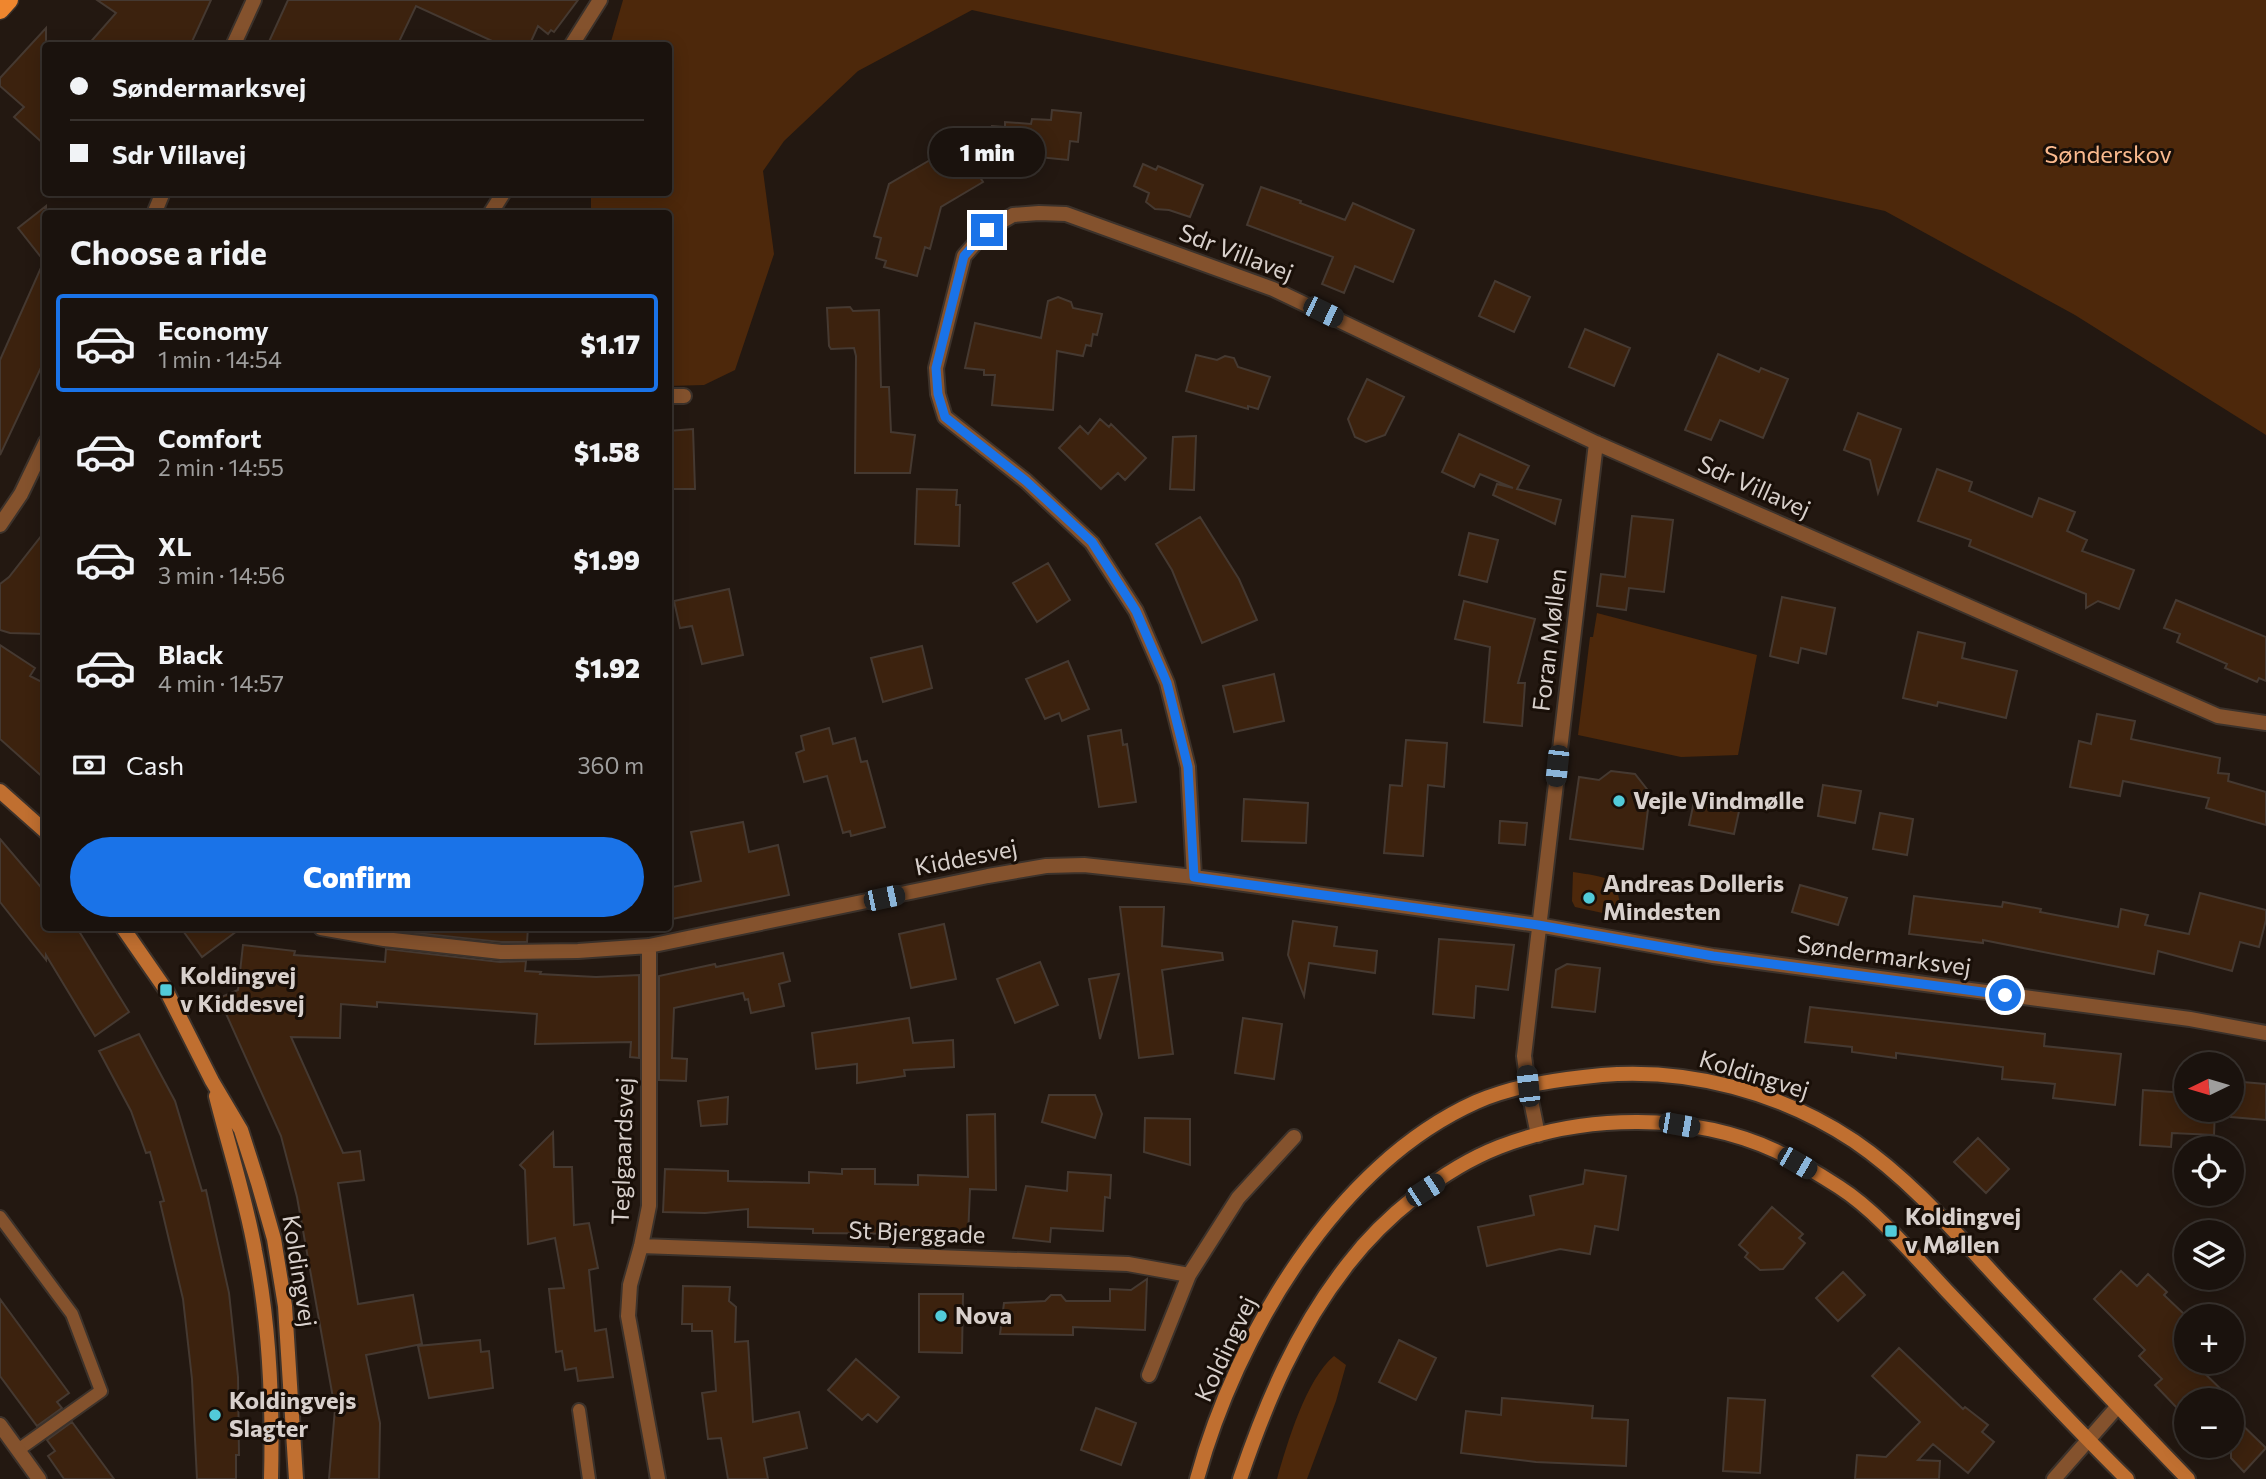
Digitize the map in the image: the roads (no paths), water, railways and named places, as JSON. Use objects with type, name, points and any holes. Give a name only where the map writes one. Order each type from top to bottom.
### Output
[{"type":"main road","points":[[0,10],[9,0]]},
{"type":"main road","points":[[0,791],[42,828]]},
{"type":"main road","name":"Koldingvej","points":[[125,931],[166,990],[212,1081],[241,1130],[258,1183],[274,1239],[285,1306],[296,1479]]},
{"type":"main road","name":"Koldingvej","points":[[1197,1479],[1240,1364],[1265,1311],[1308,1247],[1369,1177],[1435,1123],[1479,1101],[1528,1086],[1580,1077],[1633,1073],[1678,1075],[1727,1085],[1792,1106],[1857,1143],[1920,1195],[2188,1479]]},
{"type":"main road","name":"Koldingvej","points":[[212,1081],[255,1249],[266,1322],[272,1384],[271,1479]]},
{"type":"main road","points":[[1240,1479],[1261,1417],[1298,1338],[1348,1264],[1396,1213],[1457,1169],[1497,1147],[1538,1135],[1598,1123],[1660,1122],[1719,1132],[1775,1150],[1842,1189],[1891,1231],[2127,1479]]},
{"type":"street","points":[[235,42],[254,0]]},
{"type":"street","points":[[574,42],[600,0]]},
{"type":"street","name":"Sdr Villavej","points":[[1194,877],[1188,767],[1167,683],[1136,611],[1092,542],[1026,481],[945,417],[938,394],[936,368],[964,256],[987,230],[1013,215],[1066,214],[1273,289],[1596,443],[2218,716],[2266,723]]},
{"type":"street","points":[[672,396],[684,396]]},
{"type":"street","name":"Foran Møllen","points":[[1538,1135],[1524,1056],[1596,443]]},
{"type":"street","points":[[0,525],[21,494],[42,450]]},
{"type":"street","name":"Kiddesvej","points":[[359,931],[501,951],[578,951],[649,946],[988,876],[1046,866],[1084,865],[1194,877],[1538,925]]},
{"type":"street","name":"Søndermarksvej","points":[[1538,925],[1713,956],[2190,1019],[2266,1033]]},
{"type":"street","name":"Teglgaardsvej","points":[[649,946],[649,1206],[630,1285],[628,1316],[658,1479]]},
{"type":"street","points":[[1149,1374],[1189,1275],[1238,1198],[1294,1137]]},
{"type":"street","name":"St Bjerggade","points":[[641,1247],[1128,1264],[1189,1275]]},
{"type":"street","points":[[2054,1479],[2118,1406]]},
{"type":"street","points":[[0,1425],[40,1479]]},
{"type":"lane","points":[[0,1217],[72,1314],[101,1391],[18,1450]]},
{"type":"lane","points":[[579,1410],[589,1479]]},
{"type":"place","name":"Vejle Vindmølle","points":[[1619,801]]},
{"type":"place","name":"Andreas Dolleris Mindesten","points":[[1589,898]]},
{"type":"place","name":"Koldingvej v Kiddesvej","points":[[166,990]]},
{"type":"place","name":"Koldingvej v Møllen","points":[[1891,1231]]},
{"type":"place","name":"Nova","points":[[941,1316]]},
{"type":"place","name":"Koldingvejs Slagter","points":[[215,1415]]},
{"type":"park label","name":"Sønderskov","points":[[2108,155]]}]
